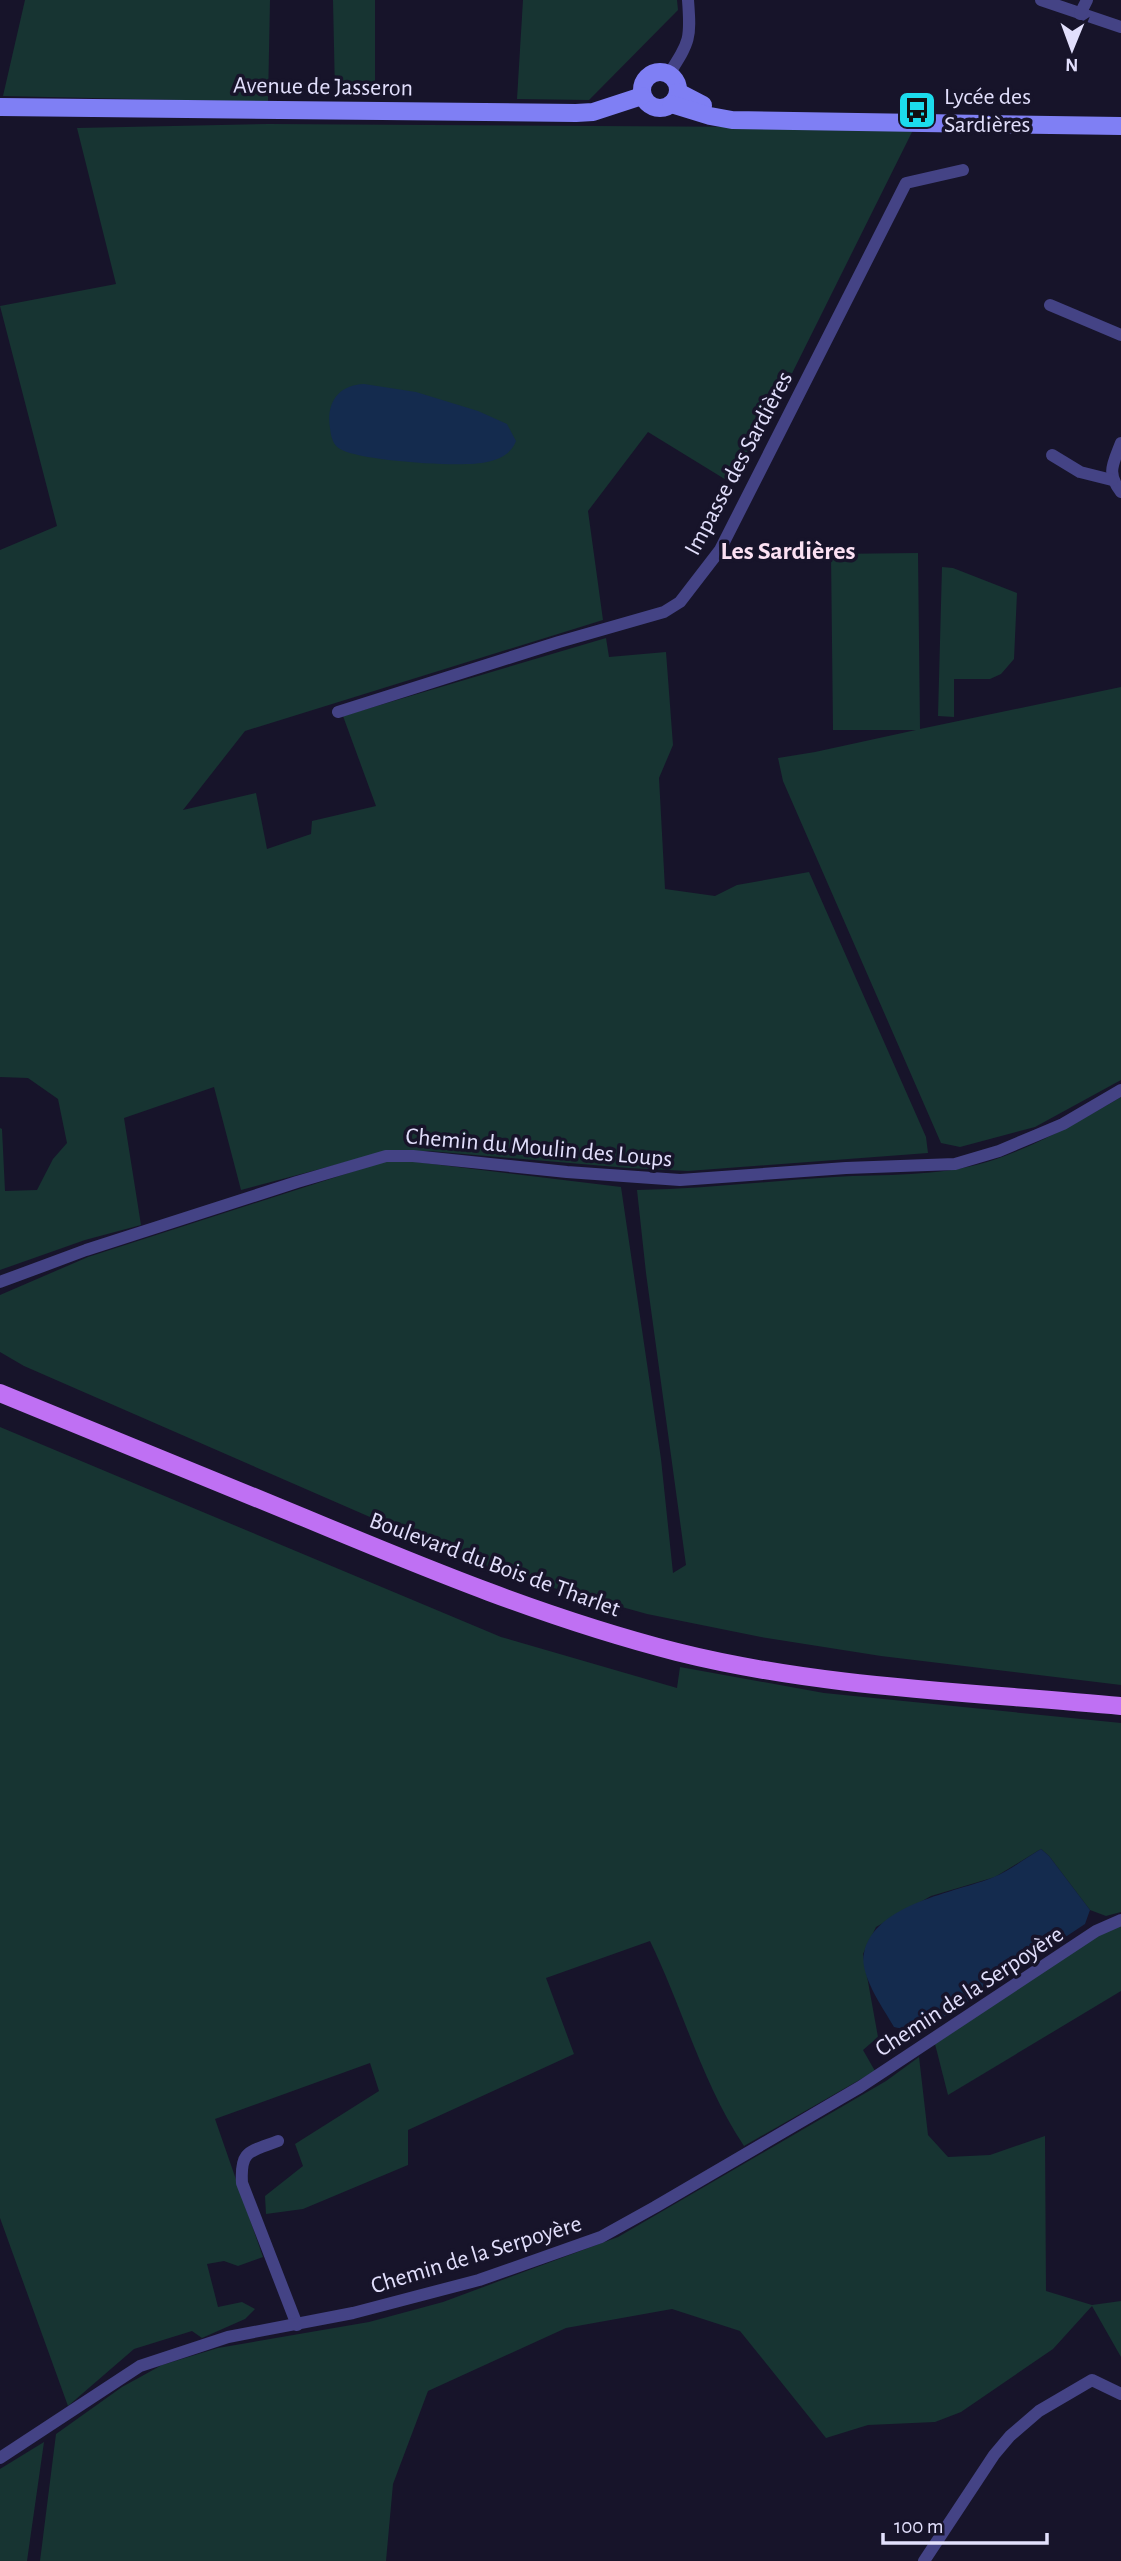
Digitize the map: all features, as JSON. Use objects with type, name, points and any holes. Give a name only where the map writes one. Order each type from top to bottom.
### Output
[{"type":"main road","points":[[657,71],[670,74],[677,84],[675,98],[659,108],[653,107],[642,96],[642,84],[650,74],[657,71]]},
{"type":"main road","name":"Avenue de Jasseron","points":[[0,107],[576,113],[593,112],[642,96]]},
{"type":"main road","points":[[675,98],[732,115],[964,114],[1121,118]]},
{"type":"main road","points":[[675,98],[710,117],[732,120],[1121,126]]},
{"type":"main road","name":"Boulevard du Bois de Tharlet","points":[[0,1393],[413,1563],[594,1629],[680,1652],[796,1675],[1121,1706]]},
{"type":"street","points":[[670,74],[688,44],[688,0]]},
{"type":"street","points":[[1041,0],[1121,27]]},
{"type":"street","points":[[1080,14],[1087,0]]},
{"type":"street","name":"Impasse des Sardières","points":[[338,712],[559,642],[664,612],[680,602],[720,550],[906,183],[963,170]]},
{"type":"street","points":[[1050,305],[1121,335]]},
{"type":"street","points":[[1121,443],[1112,468],[1112,480],[1121,492]]},
{"type":"street","points":[[1052,455],[1080,472],[1112,480]]},
{"type":"street","name":"Chemin du Moulin des Loups","points":[[0,1282],[100,1246],[386,1156],[413,1156],[626,1178],[681,1180],[846,1168],[955,1164],[999,1151],[1063,1124],[1121,1090]]},
{"type":"street","name":"Chemin de la Serpoyère","points":[[0,2458],[140,2366],[228,2337],[354,2314],[479,2280],[601,2237],[860,2087],[1096,1931],[1121,1920]]},
{"type":"street","points":[[278,2141],[246,2153],[241,2162],[242,2183],[297,2325]]},
{"type":"street","points":[[925,2561],[994,2455],[1010,2436],[1039,2411],[1092,2380],[1121,2394]]},
{"type":"green space","points":[[25,0],[270,0],[268,102],[3,96]]},
{"type":"green space","points":[[333,0],[375,0],[375,96],[335,93]]},
{"type":"green space","points":[[523,0],[677,0],[678,10],[589,100],[517,99]]},
{"type":"green space","points":[[268,124],[914,128],[736,486],[648,432],[588,511],[603,620],[245,731],[183,810],[256,793],[267,849],[311,834],[312,821],[376,806],[343,716],[606,638],[609,657],[666,652],[673,745],[659,778],[665,889],[715,896],[737,885],[809,872],[926,1137],[928,1153],[688,1171],[429,1151],[384,1152],[241,1190],[214,1087],[124,1118],[141,1225],[85,1240],[0,1270],[0,1128],[5,1191],[37,1190],[53,1159],[67,1143],[58,1099],[28,1078],[0,1077],[0,550],[57,526],[0,306],[116,284],[77,128]]},
{"type":"green space","points":[[918,553],[920,729],[1121,687],[1121,1080],[1035,1127],[960,1147],[941,1143],[783,781],[778,758],[916,730],[833,730],[831,554]]},
{"type":"green space","points":[[942,567],[953,568],[1017,593],[1014,659],[1001,674],[990,679],[954,679],[954,717],[938,716]]},
{"type":"green space","points":[[1121,1097],[1121,1685],[881,1656],[761,1637],[647,1614],[496,1572],[24,1366],[0,1352],[0,1295],[88,1257],[392,1159],[621,1187],[661,1459],[673,1573],[686,1565],[637,1190],[911,1174],[969,1167],[1005,1156],[1039,1141]]},
{"type":"green space","points":[[0,1427],[501,1637],[677,1688],[680,1667],[824,1693],[1121,1723],[1121,1912],[1106,1916],[1090,1910],[1041,1849],[995,1877],[931,1896],[876,1927],[863,1954],[878,2037],[863,2050],[875,2071],[744,2146],[716,2097],[650,1941],[546,1978],[574,2054],[408,2130],[408,2165],[303,2209],[266,2214],[265,2196],[303,2166],[295,2144],[379,2091],[370,2063],[215,2119],[263,2257],[238,2266],[224,2261],[207,2264],[218,2307],[242,2302],[255,2309],[245,2319],[202,2338],[192,2331],[134,2349],[68,2406],[0,2218]]},
{"type":"green space","points":[[1121,1924],[1121,1991],[948,2095],[935,2044],[1103,1932]]},
{"type":"green space","points":[[919,2057],[928,2135],[948,2157],[990,2155],[1045,2136],[1046,2291],[1092,2305],[1121,2301],[1121,2357],[1092,2306],[1053,2349],[961,2412],[935,2422],[868,2425],[826,2438],[740,2331],[672,2309],[566,2328],[428,2391],[393,2484],[386,2561],[40,2561],[56,2434],[122,2387],[162,2365],[218,2348],[369,2322],[443,2302],[618,2237],[886,2081]]},
{"type":"green space","points":[[44,2442],[27,2561],[0,2561],[0,2469]]},
{"type":"water","points":[[364,384],[416,392],[478,411],[507,424],[516,441],[508,453],[501,457],[475,464],[391,460],[342,450],[331,435],[329,419],[332,403],[347,388]]},
{"type":"water","points":[[1041,1849],[1090,1910],[1085,1924],[948,2015],[911,2031],[894,2027],[865,1971],[864,1953],[871,1936],[883,1922],[900,1911],[918,1902],[994,1877]]},
{"type":"place","name":"Lycée des Sardières","points":[[917,110]]},
{"type":"district","name":"Les Sardières","points":[[788,550]]}]
